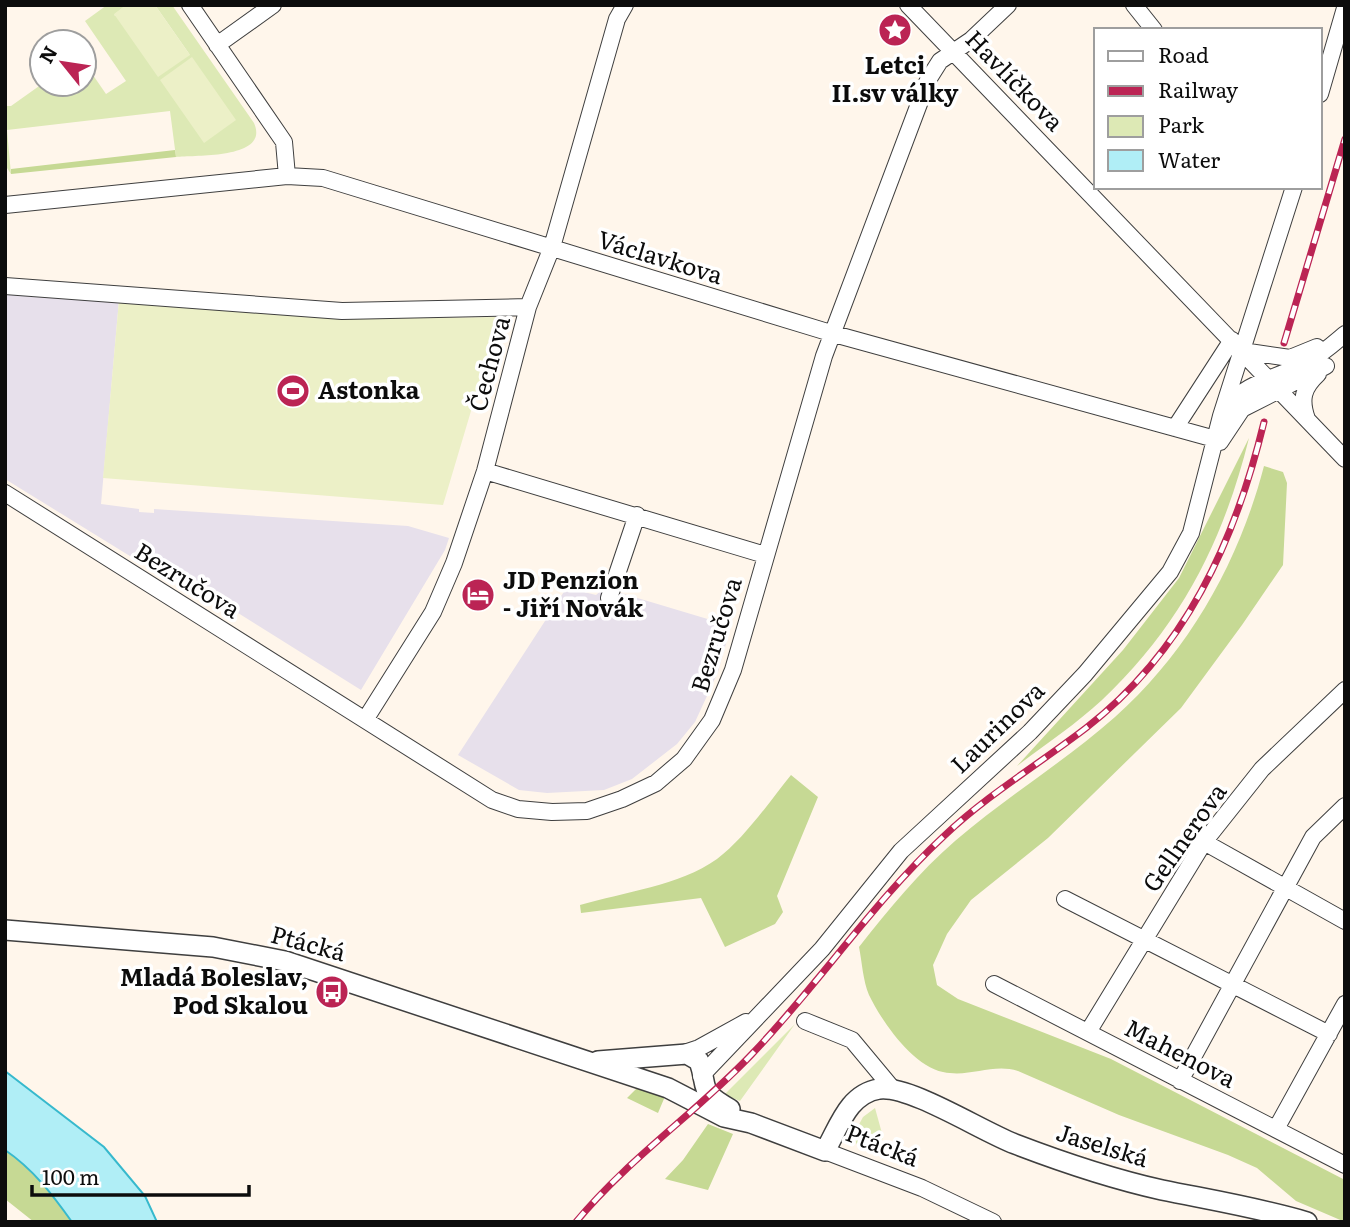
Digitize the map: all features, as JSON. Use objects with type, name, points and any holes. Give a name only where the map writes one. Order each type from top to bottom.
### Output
[{"type":"street","points":[[190,5],[284,142],[287,176]]},
{"type":"street","points":[[217,45],[273,5]]},
{"type":"street","name":"Čechova","points":[[365,720],[433,612],[485,471],[528,307],[552,247],[617,19],[625,5]]},
{"type":"street","name":"Havlíčkova","points":[[908,5],[1237,345],[1303,417]]},
{"type":"street","name":"Bezručova","points":[[5,493],[466,785],[518,809],[587,811],[656,783],[684,759],[712,720],[733,670],[824,356],[928,80],[940,61],[955,52],[1008,5]]},
{"type":"street","points":[[1134,5],[1152,28]]},
{"type":"street","points":[[1322,87],[1345,8]]},
{"type":"street","name":"Václavkova","points":[[5,205],[287,176],[334,180],[552,247],[571,256],[834,334],[1215,439]]},
{"type":"street","points":[[1175,428],[1237,345],[1293,189]]},
{"type":"street","points":[[5,286],[342,311],[528,307]]},
{"type":"street","points":[[1237,345],[1290,358],[1345,333]]},
{"type":"street","points":[[1211,460],[1235,417],[1273,384],[1345,333]]},
{"type":"street","name":"Laurinova","points":[[701,1076],[822,948],[901,851],[1030,733],[1132,620],[1170,572],[1191,533],[1237,345]]},
{"type":"street","points":[[1303,417],[1301,400],[1307,386],[1345,347]]},
{"type":"street","points":[[1221,416],[1237,395],[1326,366]]},
{"type":"street","points":[[1254,401],[1278,403],[1303,417],[1345,459]]},
{"type":"street","points":[[485,471],[765,555]]},
{"type":"street","points":[[609,598],[637,515]]},
{"type":"street","name":"Gellnerova","points":[[1088,1032],[1204,842],[1262,769],[1345,690]]},
{"type":"street","points":[[1180,1081],[1313,836],[1345,806]]},
{"type":"street","points":[[1204,842],[1345,921]]},
{"type":"street","points":[[1065,899],[1329,1034]]},
{"type":"street","name":"Ptácká","points":[[5,930],[213,947],[285,961],[668,1088],[724,1117],[751,1122],[825,1150],[922,1188],[993,1222]]},
{"type":"street","name":"Mahenova","points":[[995,984],[1345,1165]]},
{"type":"street","points":[[1276,1129],[1345,1004]]},
{"type":"street","name":"Laurinova","points":[[675,1056],[699,1048],[757,1015]]},
{"type":"street","name":"Jaselská","points":[[804,1021],[852,1040],[892,1088],[911,1094],[1015,1144],[1159,1189],[1307,1222]]},
{"type":"street","points":[[675,1056],[699,1061],[701,1076],[679,1090],[668,1088],[659,1074],[675,1056]]},
{"type":"street","name":"Ptácká","points":[[586,1062],[675,1056]]},
{"type":"street","name":"Ptácká","points":[[701,1076],[710,1094],[751,1122]]},
{"type":"street","points":[[825,1150],[855,1100],[875,1090],[892,1088]]},
{"type":"shaded area","points":[[5,293],[119,300],[101,504],[139,509],[139,512],[154,513],[154,509],[408,526],[449,538],[445,550],[361,690],[203,591],[198,598],[5,479]]},
{"type":"shaded area","points":[[569,584],[580,591],[596,595],[604,588],[731,626],[718,672],[695,722],[677,744],[632,779],[604,790],[547,793],[519,790],[458,755]]},
{"type":"green space","points":[[107,5],[126,5],[114,15],[190,55],[155,5],[172,5],[254,123],[256,135],[252,143],[229,153],[176,157],[170,111],[7,130],[11,174],[5,165],[5,106],[11,106],[28,94],[28,98],[98,98],[98,82],[106,94],[126,81],[98,40],[98,28],[90,28],[85,21]]},
{"type":"green space","points":[[126,5],[155,5],[190,55],[158,77],[114,14]]},
{"type":"green space","points":[[192,57],[236,120],[204,143],[160,80]]},
{"type":"green space","points":[[175,150],[176,157],[11,174],[11,169]]},
{"type":"green space","name":"Astonka","points":[[119,300],[340,319],[499,317],[443,505],[103,478]]},
{"type":"green space","points":[[1249,438],[1212,547],[1176,612],[1155,642],[1102,700],[1017,766],[1123,650],[1179,578]]},
{"type":"green space","points":[[1264,466],[1283,472],[1287,483],[1283,565],[1181,708],[1048,838],[971,900],[947,934],[933,965],[937,985],[958,999],[1111,1059],[1345,1180],[1345,1222],[1296,1201],[1257,1168],[1119,1115],[1018,1071],[999,1069],[953,1073],[932,1068],[910,1052],[890,1030],[875,1006],[865,984],[859,947],[929,865],[994,809],[1115,717],[1166,663],[1208,603],[1225,570],[1241,536]]},
{"type":"green space","points":[[791,775],[818,797],[777,896],[783,912],[775,924],[725,947],[701,898],[581,913],[580,905],[669,882],[717,859],[747,830]]},
{"type":"green space","points":[[795,1024],[740,1101],[730,1097],[727,1101],[721,1098]]},
{"type":"green space","points":[[637,1088],[666,1094],[658,1113],[627,1098]]},
{"type":"green space","points":[[875,1108],[883,1137],[877,1153],[861,1148],[854,1134],[863,1117]]},
{"type":"green space","points":[[708,1124],[733,1134],[708,1190],[665,1179],[683,1160]]},
{"type":"green space","points":[[5,1150],[41,1183],[72,1222],[34,1222],[5,1199]]},
{"type":"water","points":[[5,1071],[104,1147],[145,1196],[157,1222],[72,1222],[41,1183],[5,1150]]},
{"type":"railway","points":[[1284,343],[1345,139]]},
{"type":"railway","points":[[576,1222],[618,1177],[752,1054],[918,861],[995,793],[1086,728],[1121,698],[1152,665],[1178,629],[1221,551],[1238,510],[1264,422]]},
{"type":"place","name":"Letci II.sv války","points":[[895,30]]},
{"type":"place","name":"Astonka","points":[[293,391]]},
{"type":"place","name":"JD Penzion - Jiří Novák","points":[[478,595]]},
{"type":"place","name":"Mladá Boleslav, Pod Skalou","points":[[332,992]]}]
